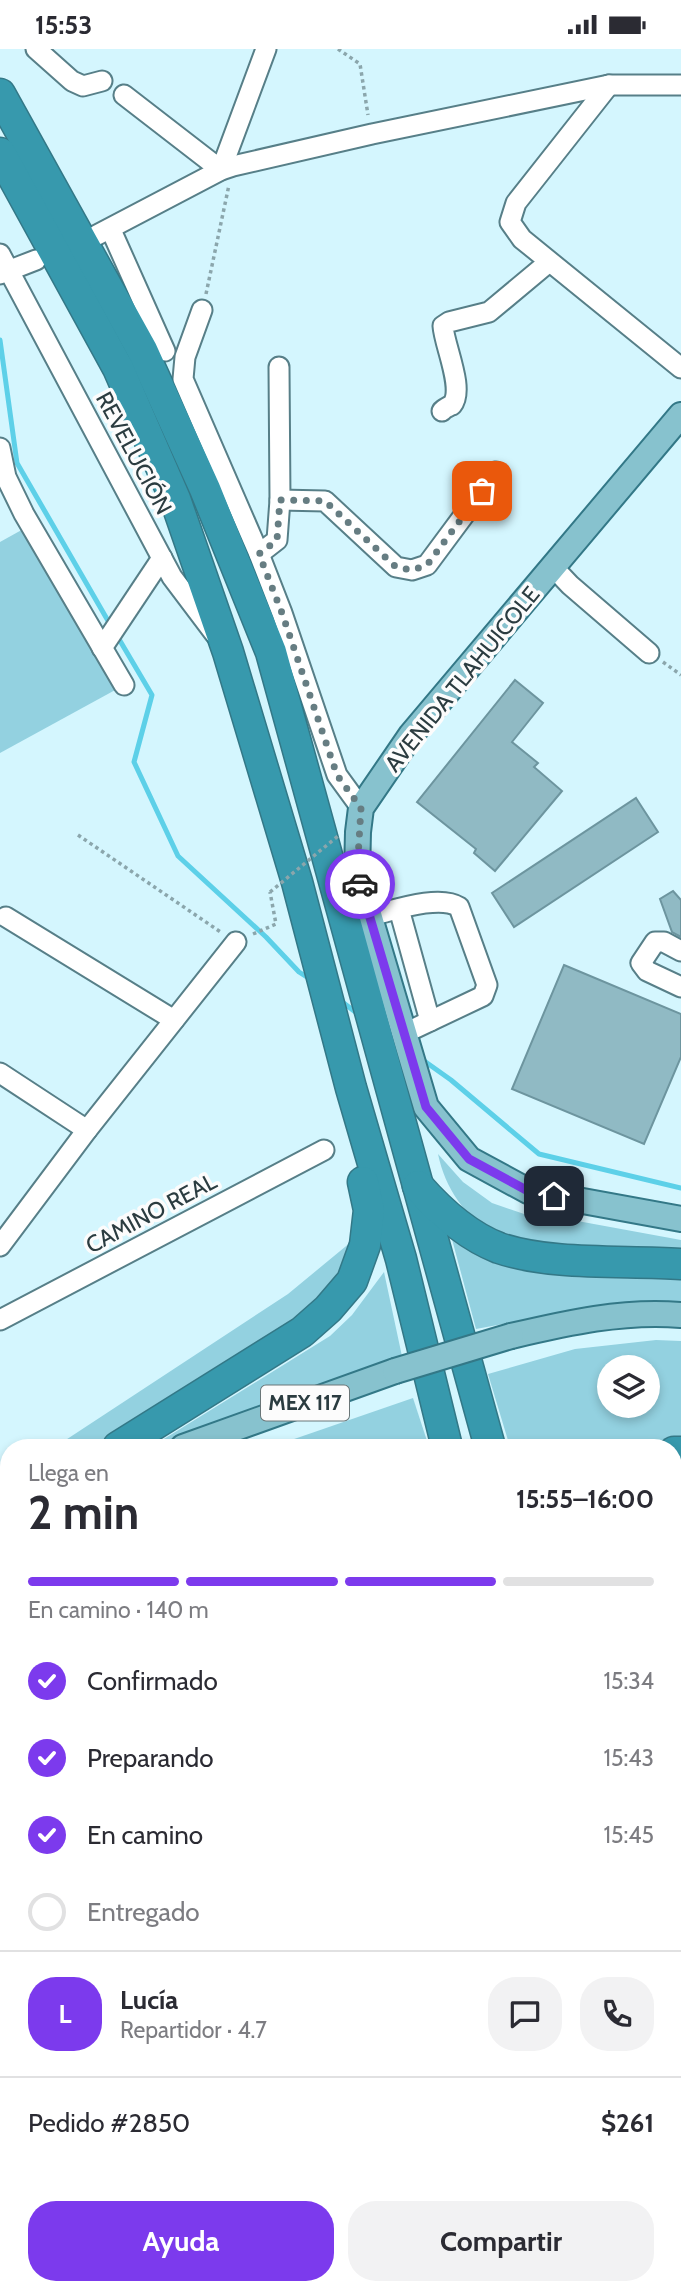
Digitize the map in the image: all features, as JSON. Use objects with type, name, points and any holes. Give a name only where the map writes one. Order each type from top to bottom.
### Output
[{"type":"highway","points":[[0,94],[142,350],[205,489],[271,652],[488,1439]]},
{"type":"highway","points":[[0,153],[118,368],[175,499],[228,652],[297,882],[351,1088],[401,1259],[445,1439]]},
{"type":"highway","points":[[131,1439],[302,1332],[328,1309],[352,1281],[365,1245],[369,1210],[354,1140],[351,1088]]},
{"type":"highway","points":[[416,1183],[457,1223],[499,1248],[583,1261],[681,1264]]},
{"type":"main road","name":"AVENIDA TLAHUICOLE","points":[[361,808],[411,735],[681,415]]},
{"type":"main road","points":[[361,808],[357,874],[426,1107],[469,1159],[528,1191],[681,1219]]},
{"type":"main road","name":"MEX 117","points":[[214,1439],[395,1371],[511,1336],[591,1318],[644,1313],[681,1315]]},
{"type":"street","points":[[36,49],[72,81],[83,86],[102,81]]},
{"type":"street","points":[[227,168],[266,49]]},
{"type":"street","points":[[165,351],[104,233],[227,168],[372,134],[609,85],[681,85]]},
{"type":"street","points":[[609,85],[516,203],[510,222],[522,239],[681,368]]},
{"type":"street","points":[[124,95],[227,168]]},
{"type":"street","points":[[3,266],[36,260]]},
{"type":"street","points":[[442,411],[452,405],[456,395],[456,382],[443,326],[489,312],[549,262]]},
{"type":"street","name":"REVELUCIÓN","points":[[3,266],[172,577],[228,652]]},
{"type":"street","points":[[202,310],[185,357],[183,379],[282,613],[337,775],[361,808]]},
{"type":"street","points":[[259,554],[277,540],[280,500],[279,367]]},
{"type":"street","points":[[0,448],[6,477],[24,514],[124,685]]},
{"type":"street","points":[[280,500],[325,501],[396,567],[412,570],[427,565],[496,472]]},
{"type":"street","points":[[102,647],[162,558]]},
{"type":"street","points":[[553,567],[649,653]]},
{"type":"street","points":[[370,916],[425,903],[450,901],[459,907],[487,985],[483,996],[405,1034]]},
{"type":"street","points":[[399,909],[430,1021]]},
{"type":"street","points":[[6,917],[174,1020]]},
{"type":"street","points":[[681,951],[664,941],[655,942],[641,963],[647,971],[681,987]]},
{"type":"street","points":[[0,1246],[236,942]]},
{"type":"street","points":[[0,1073],[88,1130]]},
{"type":"street","name":"CAMINO REAL","points":[[0,1320],[324,1150]]},
{"type":"path","points":[[338,49],[360,64],[372,134]]},
{"type":"path","points":[[202,310],[227,168]]},
{"type":"path","points":[[78,835],[236,942],[275,924],[270,892],[338,836]]},
{"type":"shaded area","points":[[27,527],[117,689],[0,753],[0,542]]},
{"type":"shaded area","points":[[438,1154],[463,1182],[492,1203],[530,1216],[572,1220],[681,1240],[681,1252],[587,1247],[499,1237],[474,1220],[458,1201],[441,1167]]},
{"type":"shaded area","points":[[449,1228],[681,1272],[681,1309],[508,1323],[476,1329]]},
{"type":"shaded area","points":[[351,1242],[341,1271],[324,1294],[282,1329],[118,1439],[67,1439],[288,1294]]},
{"type":"shaded area","points":[[384,1272],[403,1361],[184,1439],[164,1439],[330,1336],[352,1315]]},
{"type":"shaded area","points":[[656,1340],[681,1341],[681,1439],[508,1439],[488,1374],[575,1349]]},
{"type":"shaded area","points":[[413,1398],[426,1439],[294,1439]]},
{"type":"building","points":[[515,680],[543,703],[512,742],[538,763],[534,767],[562,791],[495,871],[474,853],[476,849],[417,802]]},
{"type":"building","points":[[636,798],[658,832],[514,927],[492,893]]},
{"type":"building","points":[[673,891],[681,900],[681,937],[672,932],[660,899]]},
{"type":"building","points":[[564,965],[681,1014],[681,1057],[644,1144],[512,1089]]},
{"type":"waterway","points":[[0,340],[17,463],[111,626]]},
{"type":"waterway","points":[[116,634],[152,695],[134,762],[178,856],[266,937],[299,972],[310,979]]},
{"type":"waterway","points":[[341,1001],[358,1014]]},
{"type":"waterway","points":[[420,1058],[451,1080],[539,1154],[681,1188]]},
{"type":"way so far","points":[[360,884],[357,874],[361,808],[337,775],[259,554],[277,540],[280,500],[325,501],[396,567],[412,570],[427,565],[482,491]]},
{"type":"route","points":[[360,884],[426,1107],[469,1159],[528,1191],[554,1196]]}]
